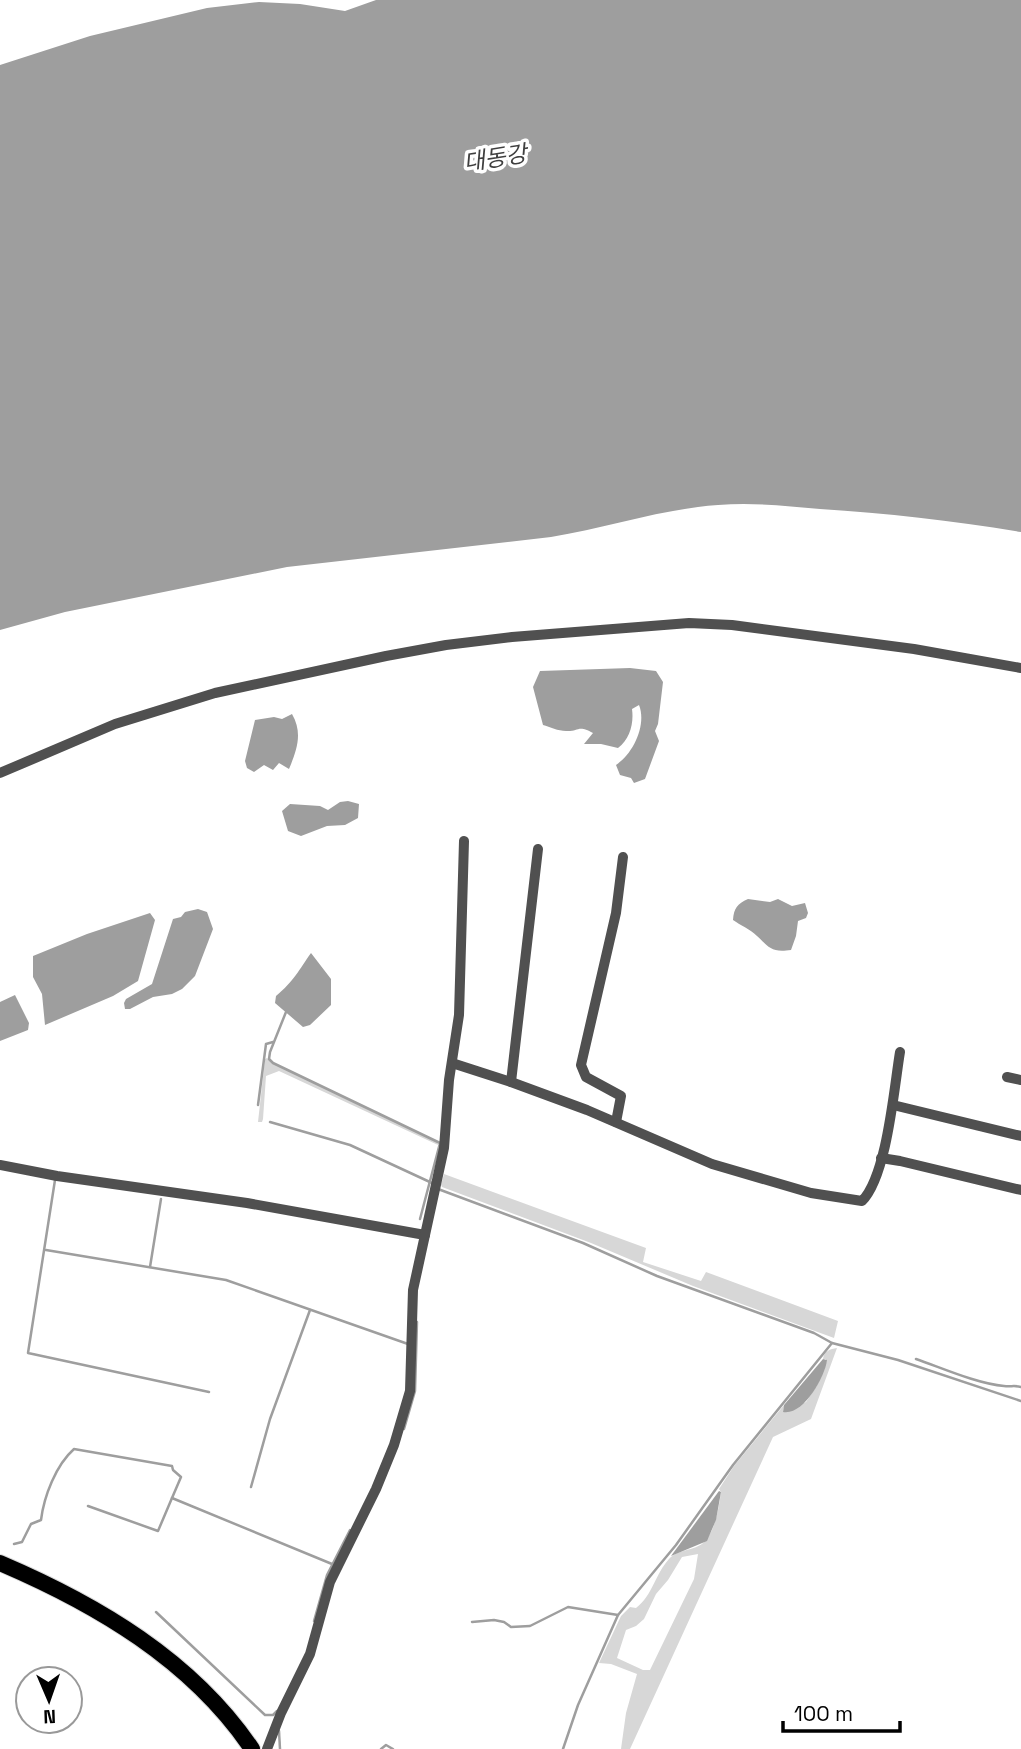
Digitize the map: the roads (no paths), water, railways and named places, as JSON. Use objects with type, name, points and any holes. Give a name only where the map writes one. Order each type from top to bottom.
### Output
[{"type":"main road","points":[[0,1563],[56,1587],[106,1614],[139,1637],[172,1662],[211,1700],[252,1749]]},
{"type":"street","points":[[0,774],[115,724],[215,693],[386,656],[512,636],[640,625],[700,623],[914,649],[1021,667]]},
{"type":"street","points":[[267,1749],[310,1654],[330,1582],[376,1489],[407,1407],[412,1378],[413,1290],[444,1148],[459,1015],[464,841]]},
{"type":"street","points":[[511,1082],[538,849]]},
{"type":"street","points":[[616,1122],[621,1096],[586,1077],[581,1065],[616,913],[623,857]]},
{"type":"street","points":[[452,1063],[616,1122],[712,1164],[811,1193],[862,1201],[868,1195],[881,1158],[900,1052]]},
{"type":"street","points":[[1007,1077],[1021,1080]]},
{"type":"street","points":[[892,1105],[1021,1136]]},
{"type":"street","points":[[881,1158],[1021,1190]]},
{"type":"street","points":[[0,1166],[247,1203],[425,1235]]},
{"type":"water","name":"대동강","points":[[376,0],[1021,0],[1021,532],[946,521],[769,505],[697,507],[551,537],[287,567],[65,612],[0,630],[0,65],[90,36],[207,8],[259,2],[300,4],[345,11]]},
{"type":"water","points":[[630,668],[656,671],[663,682],[655,731],[659,741],[645,779],[634,783],[631,778],[620,775],[616,765],[628,754],[637,738],[641,721],[639,705],[632,709],[630,730],[626,740],[618,748],[584,744],[593,733],[588,730],[563,731],[543,725],[533,687],[540,671]]},
{"type":"water","points":[[292,714],[298,735],[289,769],[279,763],[273,770],[264,765],[254,772],[247,768],[245,761],[255,720],[274,717],[282,719]]},
{"type":"water","points":[[340,802],[359,804],[358,818],[345,825],[327,826],[301,836],[288,831],[282,811],[290,804],[320,806],[328,810]]},
{"type":"water","points":[[748,899],[770,902],[778,899],[792,906],[805,903],[808,913],[806,918],[798,921],[791,950],[779,951],[771,948],[733,920],[737,907]]},
{"type":"water","points":[[198,909],[207,912],[213,929],[195,976],[182,989],[172,994],[153,997],[125,1009],[126,999],[152,984],[173,919]]},
{"type":"water","points":[[150,913],[155,920],[138,981],[113,996],[45,1025],[42,994],[33,977],[33,956]]},
{"type":"water","points":[[311,953],[331,979],[331,1005],[310,1025],[303,1027],[275,1003],[276,996],[292,980]]},
{"type":"water","points":[[15,995],[29,1023],[28,1030],[0,1041],[0,1002]]},
{"type":"water","points":[[823,1359],[827,1360],[825,1367],[812,1394],[798,1408],[783,1412],[784,1405]]},
{"type":"water","points":[[719,1491],[716,1520],[707,1541],[671,1556]]},
{"type":"waterway","points":[[286,1012],[270,1052],[269,1059],[273,1063],[440,1143]]},
{"type":"waterway","points":[[258,1105],[266,1044],[273,1042]]},
{"type":"waterway","points":[[270,1122],[350,1145],[432,1183]]},
{"type":"waterway","points":[[420,1219],[440,1143]]},
{"type":"waterway","points":[[55,1180],[28,1353],[209,1392]]},
{"type":"waterway","points":[[438,1189],[583,1243],[657,1276],[814,1333],[832,1343]]},
{"type":"waterway","points":[[150,1267],[161,1199]]},
{"type":"waterway","points":[[46,1250],[226,1280],[408,1344]]},
{"type":"waterway","points":[[251,1487],[270,1419],[310,1310]]},
{"type":"waterway","points":[[404,1429],[415,1391],[417,1322]]},
{"type":"waterway","points":[[563,1749],[578,1705],[618,1615],[676,1545],[733,1465],[832,1343],[898,1360],[1021,1401]]},
{"type":"waterway","points":[[916,1359],[983,1382],[1021,1387]]},
{"type":"waterway","points":[[14,1544],[22,1542],[31,1524],[41,1520],[52,1482],[62,1463],[74,1449],[172,1466],[181,1477],[172,1498]]},
{"type":"waterway","points":[[88,1506],[158,1531],[172,1498],[332,1564]]},
{"type":"waterway","points":[[314,1621],[327,1575],[350,1530]]},
{"type":"waterway","points":[[472,1622],[494,1620],[511,1627],[530,1626],[568,1607],[618,1615]]},
{"type":"waterway","points":[[156,1612],[265,1715],[273,1715],[277,1711]]},
{"type":"waterway","points":[[279,1731],[280,1749]]},
{"type":"waterway","points":[[381,1749],[386,1745],[393,1749]]}]
